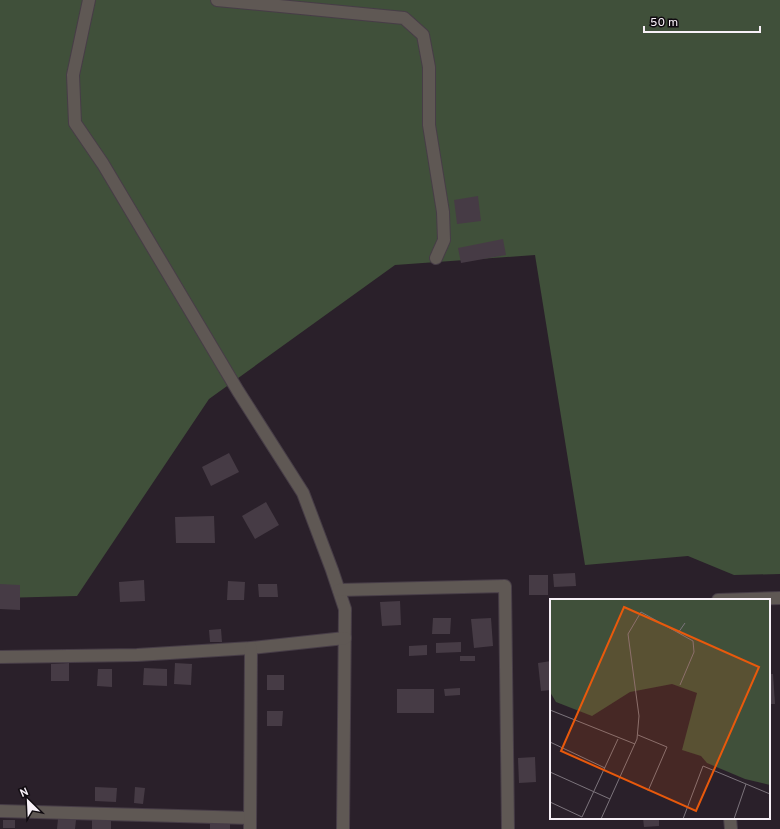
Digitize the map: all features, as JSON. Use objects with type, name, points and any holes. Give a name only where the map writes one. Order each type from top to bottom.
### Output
[{"type":"street","points":[[90,0],[73,75],[75,123],[103,164],[238,391],[303,493],[345,609],[343,829]]},
{"type":"street","points":[[217,0],[316,5],[404,18],[423,35],[429,67],[429,125],[443,212],[444,240],[436,258]]},
{"type":"street","points":[[339,590],[505,586],[508,829]]},
{"type":"street","points":[[749,599],[780,598]]},
{"type":"street","points":[[0,657],[137,655],[251,648],[345,638]]},
{"type":"street","points":[[0,811],[250,823],[251,648]]},
{"type":"street","points":[[730,819],[731,829]]},
{"type":"green space","points":[[0,0],[780,0],[780,574],[734,575],[688,556],[585,565],[535,255],[395,265],[209,399],[77,596],[0,598]]},
{"type":"building","points":[[478,196],[481,221],[457,224],[454,200]]},
{"type":"building","points":[[503,239],[506,255],[461,263],[458,248]]},
{"type":"building","points":[[229,453],[239,472],[211,486],[202,467]]},
{"type":"building","points":[[266,502],[279,525],[255,539],[242,516]]},
{"type":"building","points":[[214,516],[215,543],[176,543],[175,517]]},
{"type":"building","points":[[575,573],[576,586],[554,587],[553,574]]},
{"type":"building","points":[[529,575],[548,575],[548,595],[529,595]]},
{"type":"building","points":[[144,580],[145,601],[120,602],[119,582]]},
{"type":"building","points":[[228,581],[245,582],[244,600],[227,600]]},
{"type":"building","points":[[0,584],[20,585],[20,610],[0,609]]},
{"type":"building","points":[[258,584],[277,584],[278,597],[259,597]]},
{"type":"building","points":[[400,601],[401,625],[382,626],[380,602]]},
{"type":"building","points":[[433,618],[451,618],[450,634],[432,634]]},
{"type":"building","points":[[491,618],[493,646],[474,648],[471,619]]},
{"type":"building","points":[[221,629],[222,642],[210,642],[209,630]]},
{"type":"building","points":[[461,642],[461,652],[436,653],[436,643]]},
{"type":"building","points":[[427,645],[427,655],[409,656],[409,646]]},
{"type":"building","points":[[460,656],[475,656],[475,661],[460,661]]},
{"type":"building","points":[[550,661],[550,690],[541,691],[538,663]]},
{"type":"building","points":[[69,663],[69,681],[51,681],[51,664]]},
{"type":"building","points":[[175,663],[192,664],[191,685],[174,684]]},
{"type":"building","points":[[144,668],[167,669],[167,686],[143,685]]},
{"type":"building","points":[[98,669],[112,669],[112,687],[97,686]]},
{"type":"building","points":[[770,674],[773,674],[775,704],[770,704]]},
{"type":"building","points":[[267,675],[284,675],[284,690],[267,690]]},
{"type":"building","points":[[460,688],[460,695],[445,696],[444,689]]},
{"type":"building","points":[[397,689],[434,689],[434,713],[397,713]]},
{"type":"building","points":[[267,711],[283,711],[282,726],[267,726]]},
{"type":"building","points":[[535,757],[536,782],[519,783],[518,758]]},
{"type":"building","points":[[95,787],[117,788],[116,802],[95,801]]},
{"type":"building","points":[[135,787],[145,788],[143,804],[134,803]]},
{"type":"building","points":[[111,818],[111,829],[92,829],[92,819]]},
{"type":"building","points":[[58,819],[76,820],[75,829],[57,829]]},
{"type":"building","points":[[643,819],[659,819],[659,826],[644,827]]},
{"type":"building","points":[[3,820],[15,820],[15,828],[3,828]]},
{"type":"building","points":[[210,822],[230,822],[230,829],[210,829]]}]
